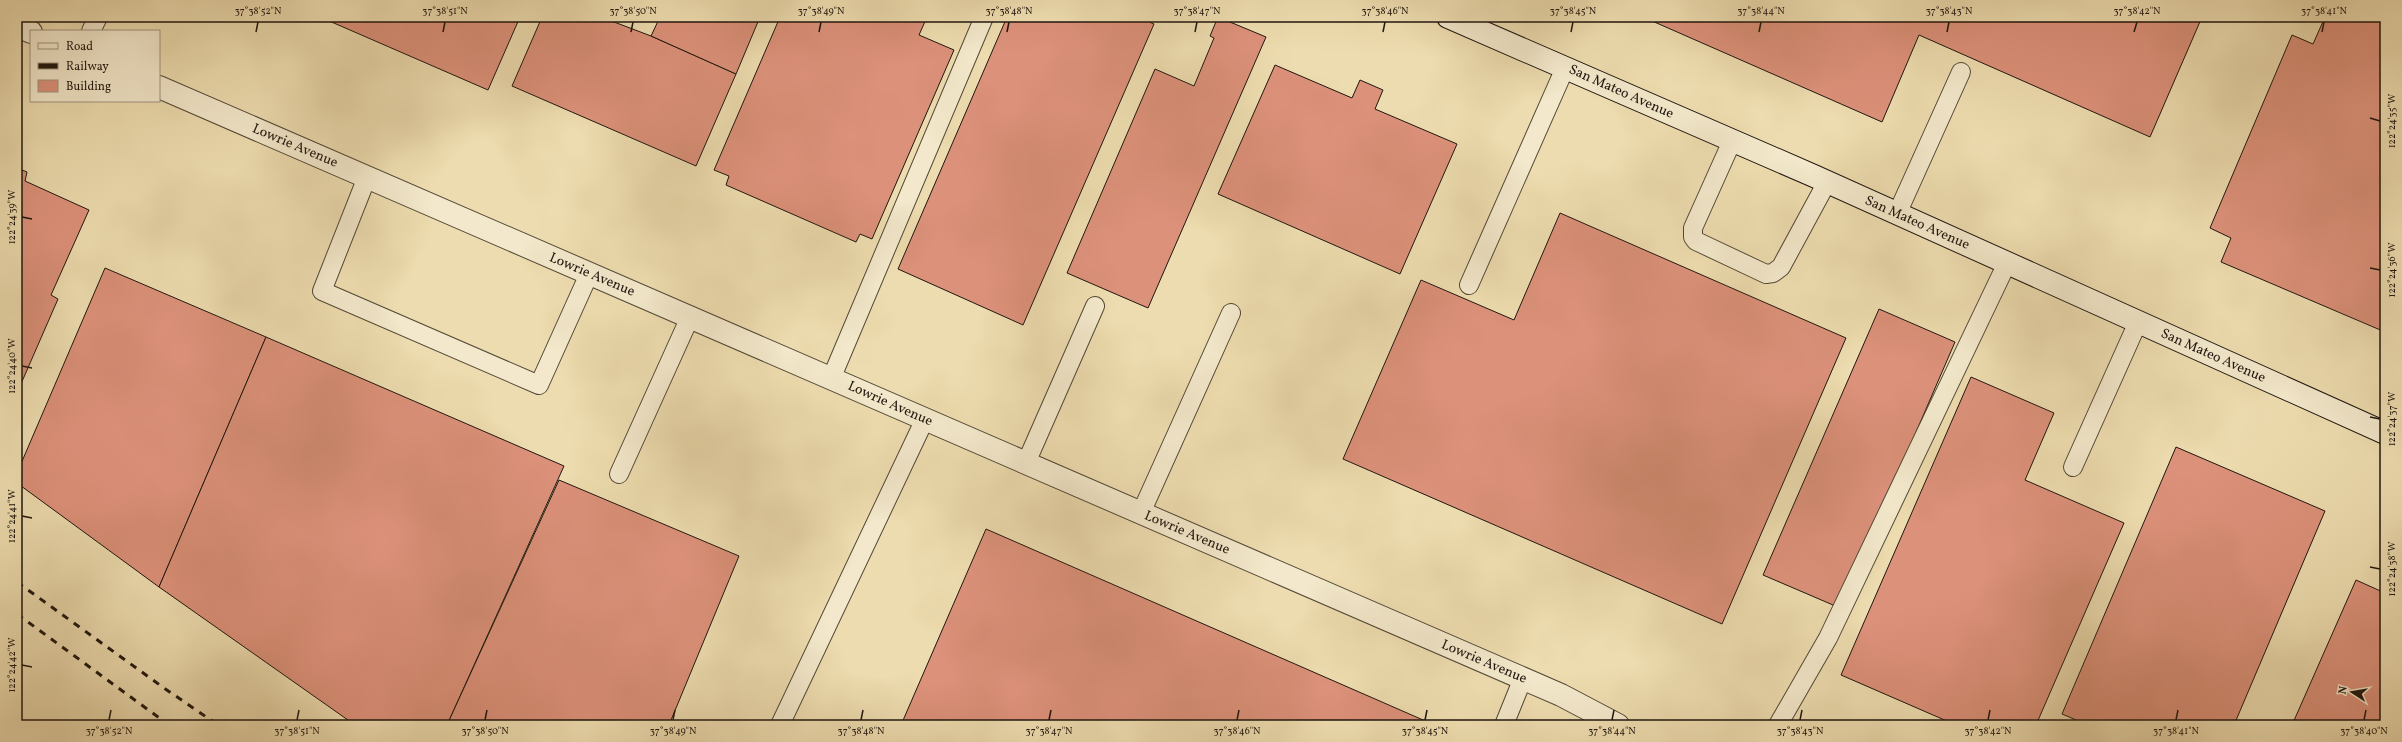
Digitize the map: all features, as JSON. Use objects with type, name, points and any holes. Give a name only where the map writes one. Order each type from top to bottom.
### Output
[{"type":"street","name":"San Mateo Avenue","points":[[1448,17],[1472,22],[1565,68],[1827,182],[2385,433]]},
{"type":"street","points":[[17,26],[30,32]]},
{"type":"street","name":"Lowrie Avenue","points":[[160,87],[1523,678],[1561,695],[1618,725]]},
{"type":"lane","points":[[92,30],[98,17]]},
{"type":"lane","points":[[831,378],[984,17]]},
{"type":"lane","points":[[1469,285],[1565,68]]},
{"type":"lane","points":[[1897,214],[1961,72]]},
{"type":"lane","points":[[1732,141],[1693,228],[1693,237],[1696,241],[1766,274],[1774,273],[1781,267],[1827,182]]},
{"type":"lane","points":[[367,177],[322,291],[539,385],[590,274]]},
{"type":"lane","points":[[1778,725],[1828,638],[2008,263]]},
{"type":"lane","points":[[1026,463],[1095,306]]},
{"type":"lane","points":[[1141,513],[1231,313]]},
{"type":"lane","points":[[619,474],[690,317]]},
{"type":"lane","points":[[2073,467],[2138,322]]},
{"type":"lane","points":[[780,725],[925,420]]},
{"type":"lane","points":[[1504,725],[1523,678]]},
{"type":"building","points":[[320,17],[520,17],[488,90]]},
{"type":"building","points":[[542,17],[601,17],[651,36],[736,74],[696,166],[512,86]]},
{"type":"building","points":[[660,17],[760,17],[736,74],[651,36]]},
{"type":"building","points":[[780,17],[927,17],[919,35],[954,50],[872,239],[860,234],[856,242],[726,185],[729,176],[714,170]]},
{"type":"building","points":[[1007,17],[1138,17],[1154,24],[1023,325],[898,269]]},
{"type":"building","points":[[1218,17],[1266,37],[1148,308],[1067,273],[1155,69],[1194,86],[1214,38],[1210,36]]},
{"type":"building","points":[[1643,17],[2202,17],[2150,137],[1919,35],[1882,122]]},
{"type":"building","points":[[2325,17],[2385,17],[2385,332],[2221,262],[2231,238],[2210,228],[2292,35],[2313,44]]},
{"type":"building","points":[[1275,65],[1352,98],[1360,80],[1383,90],[1375,109],[1457,144],[1400,274],[1218,194]]},
{"type":"building","points":[[17,168],[27,172],[25,181],[89,210],[51,295],[58,299],[17,393]]},
{"type":"building","points":[[1560,213],[1846,338],[1722,624],[1343,459],[1421,280],[1514,320]]},
{"type":"building","points":[[105,268],[266,337],[159,587],[17,483],[17,473]]},
{"type":"building","points":[[1879,309],[1955,342],[1840,608],[1763,575]]},
{"type":"building","points":[[266,337],[564,466],[447,725],[355,725],[159,587]]},
{"type":"building","points":[[1971,377],[2054,413],[2025,480],[2124,523],[2036,725],[1956,725],[1841,675]]},
{"type":"building","points":[[2176,447],[2325,511],[2234,725],[2088,725],[2062,714]]},
{"type":"building","points":[[559,480],[739,556],[669,725],[447,725]]},
{"type":"building","points":[[986,529],[1430,723],[1429,725],[901,725]]},
{"type":"building","points":[[2356,580],[2385,593],[2385,725],[2292,725]]},
{"type":"railway","points":[[17,582],[218,725]]},
{"type":"railway","points":[[17,614],[169,725]]}]
